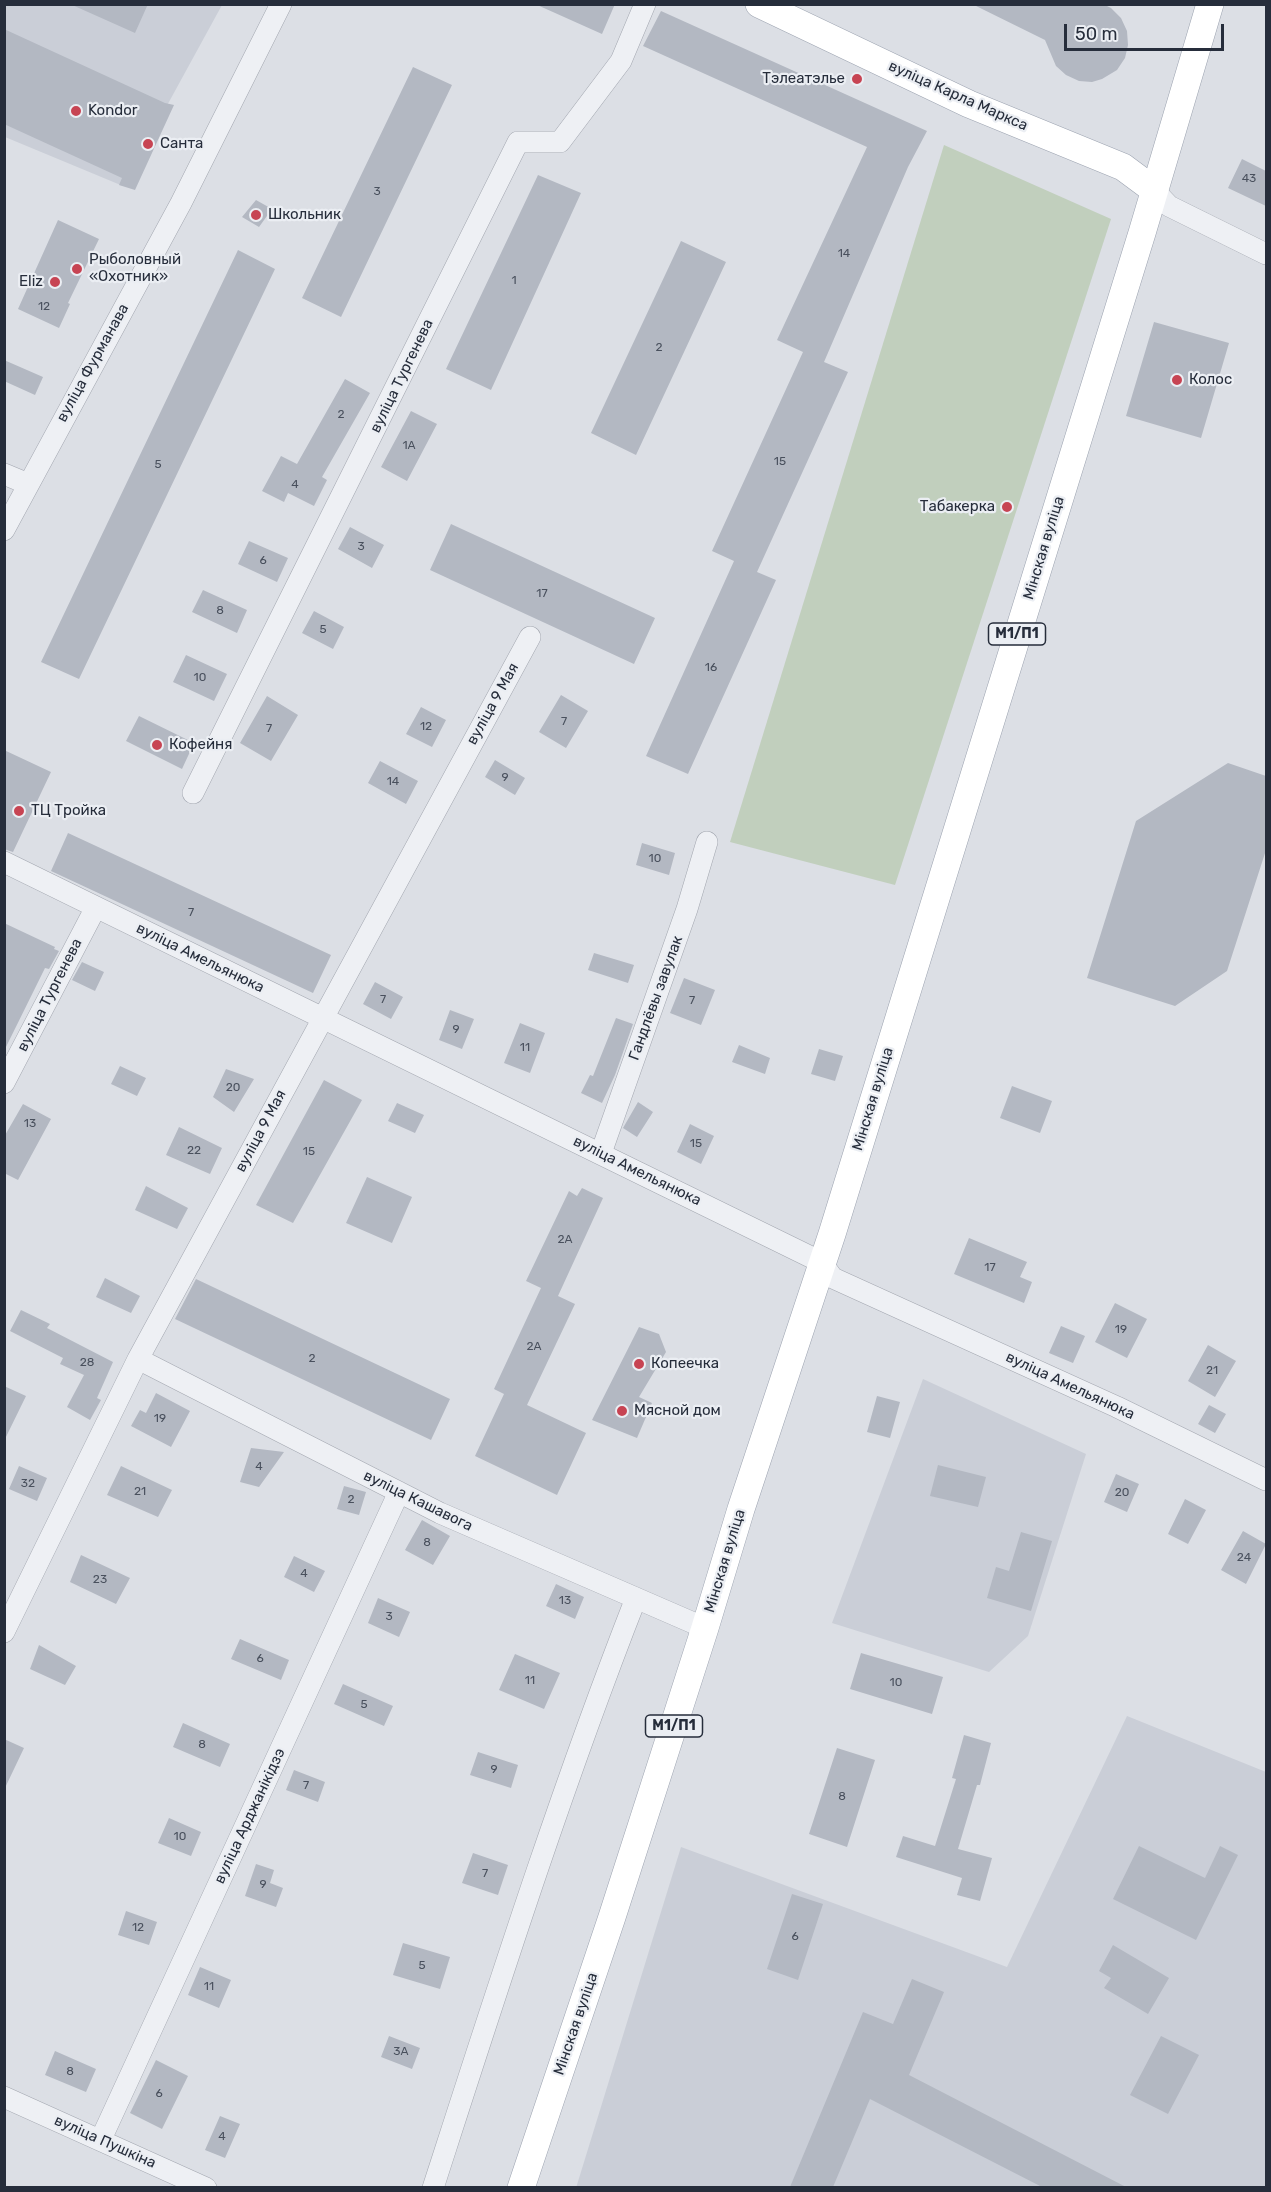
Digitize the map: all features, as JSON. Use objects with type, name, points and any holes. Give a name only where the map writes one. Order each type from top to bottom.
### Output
[{"type":"main road","name":"вуліца Карла Маркса","points":[[759,4],[969,104],[1123,167],[1154,190]]},
{"type":"main road","name":"Мінская вуліца","points":[[521,2187],[612,1917],[821,1262],[1210,4]]},
{"type":"street","name":"вуліца Фурманава","points":[[4,530],[181,203],[281,4]]},
{"type":"street","name":"вуліца Тургенева","points":[[194,793],[518,142],[560,142],[621,61],[645,4]]},
{"type":"street","points":[[1154,190],[1169,206],[1266,254]]},
{"type":"street","points":[[4,474],[28,484]]},
{"type":"street","name":"вуліца 9 Мая","points":[[4,1632],[138,1359],[530,637]]},
{"type":"street","name":"Гандлёвы завулак","points":[[601,1153],[687,909],[706,842]]},
{"type":"street","name":"вуліца Амельянюка","points":[[4,862],[821,1262],[833,1278],[1117,1407],[1266,1480]]},
{"type":"street","name":"вуліца Тургенева","points":[[4,1083],[96,907]]},
{"type":"street","name":"вуліца Кашавога","points":[[138,1359],[440,1513],[705,1628]]},
{"type":"street","name":"вуліца Арджанікідзэ","points":[[101,2139],[399,1492]]},
{"type":"street","points":[[433,2187],[515,1933],[603,1681],[636,1598]]},
{"type":"street","name":"вуліца Пушкіна","points":[[4,2097],[206,2187]]},
{"type":"shaded area","points":[[4,5],[222,5],[123,186],[5,137]]},
{"type":"shaded area","points":[[923,1379],[1086,1454],[1028,1636],[989,1672],[832,1623]]},
{"type":"shaded area","points":[[1127,1716],[1266,1772],[1266,2187],[576,2188],[681,1847],[1007,1967]]},
{"type":"green space","points":[[944,145],[1111,219],[895,885],[730,842]]},
{"type":"building","points":[[70,4],[148,4],[135,33]]},
{"type":"building","points":[[535,4],[615,4],[602,34]]},
{"type":"building","points":[[972,4],[1103,4],[1121,18],[1127,31],[1128,45],[1125,58],[1117,70],[1102,79],[1092,82],[1079,81],[1066,75],[1056,66],[1045,40]]},
{"type":"building","points":[[661,11],[927,131],[908,167],[824,362],[848,372],[757,572],[776,580],[688,774],[646,756],[734,561],[712,551],[803,352],[777,340],[867,147],[643,46]]},
{"type":"building","name":"Kondor","points":[[4,29],[165,103],[174,105],[135,190],[119,185],[122,178],[4,124]]},
{"type":"building","points":[[413,67],[452,85],[341,317],[302,298]]},
{"type":"building","points":[[1242,159],[1266,171],[1266,206],[1228,188]]},
{"type":"building","points":[[538,175],[581,193],[491,390],[446,369]]},
{"type":"building","name":"Школьник","points":[[256,200],[272,209],[259,227],[242,217]]},
{"type":"building","points":[[58,220],[99,239],[68,303],[70,304],[59,328],[18,309]]},
{"type":"building","points":[[681,241],[726,262],[636,455],[591,433]]},
{"type":"building","points":[[238,250],[275,269],[79,679],[41,662]]},
{"type":"building","name":"Колос","points":[[1154,322],[1229,343],[1201,438],[1126,416]]},
{"type":"building","points":[[4,360],[43,377],[35,395],[4,381]]},
{"type":"building","points":[[345,379],[370,393],[322,477],[327,480],[314,506],[288,493],[284,502],[262,491],[281,456],[297,464]]},
{"type":"building","points":[[411,411],[437,424],[407,481],[381,467]]},
{"type":"building","points":[[451,524],[655,618],[634,664],[430,570]]},
{"type":"building","points":[[350,527],[384,545],[372,568],[338,549]]},
{"type":"building","points":[[249,541],[288,558],[277,582],[238,564]]},
{"type":"building","points":[[203,590],[247,610],[237,633],[192,612]]},
{"type":"building","points":[[314,611],[344,627],[333,649],[302,633]]},
{"type":"building","points":[[186,655],[227,674],[214,701],[173,682]]},
{"type":"building","points":[[561,695],[588,711],[566,748],[539,732]]},
{"type":"building","points":[[267,696],[298,715],[271,761],[240,743]]},
{"type":"building","points":[[421,707],[446,720],[432,747],[406,734]]},
{"type":"building","points":[[139,716],[194,743],[182,769],[126,741]]},
{"type":"building","name":"ТЦ Тройка","points":[[4,750],[51,772],[13,852],[4,849]]},
{"type":"building","points":[[495,760],[525,778],[515,795],[485,777]]},
{"type":"building","points":[[380,761],[418,781],[406,804],[368,783]]},
{"type":"building","points":[[1228,763],[1266,776],[1266,850],[1227,971],[1175,1006],[1087,978],[1136,821]]},
{"type":"building","points":[[68,833],[331,955],[313,993],[51,871]]},
{"type":"building","points":[[642,843],[675,853],[669,875],[636,865]]},
{"type":"building","points":[[4,923],[59,951],[49,969],[45,968],[4,1051]]},
{"type":"building","points":[[594,953],[634,965],[628,983],[588,970]]},
{"type":"building","points":[[82,962],[104,972],[95,991],[72,980]]},
{"type":"building","points":[[684,978],[715,990],[701,1025],[670,1013]]},
{"type":"building","points":[[375,982],[403,997],[391,1019],[363,1004]]},
{"type":"building","points":[[450,1010],[474,1019],[462,1049],[439,1040]]},
{"type":"building","points":[[616,1018],[633,1024],[615,1075],[602,1103],[581,1093],[590,1075],[593,1076]]},
{"type":"building","points":[[520,1023],[545,1033],[530,1073],[504,1063]]},
{"type":"building","points":[[739,1045],[770,1058],[765,1074],[732,1062]]},
{"type":"building","points":[[819,1049],[843,1056],[835,1081],[811,1074]]},
{"type":"building","points":[[120,1066],[146,1078],[137,1096],[111,1084]]},
{"type":"building","points":[[226,1069],[254,1079],[234,1112],[213,1097]]},
{"type":"building","points":[[324,1080],[362,1100],[293,1223],[256,1205]]},
{"type":"building","points":[[1012,1086],[1052,1101],[1040,1133],[1000,1118]]},
{"type":"building","points":[[638,1102],[653,1112],[637,1137],[623,1128]]},
{"type":"building","points":[[397,1103],[424,1115],[415,1133],[388,1121]]},
{"type":"building","points":[[23,1104],[51,1119],[18,1180],[4,1173],[4,1137]]},
{"type":"building","points":[[690,1124],[714,1136],[701,1164],[677,1152]]},
{"type":"building","points":[[179,1127],[222,1148],[210,1174],[166,1155]]},
{"type":"building","points":[[367,1177],[412,1197],[392,1243],[346,1223]]},
{"type":"building","points":[[146,1186],[188,1208],[177,1229],[135,1210]]},
{"type":"building","points":[[582,1188],[603,1198],[558,1296],[575,1304],[527,1405],[586,1433],[557,1495],[475,1456],[504,1394],[494,1389],[541,1288],[526,1281],[569,1191],[577,1196]]},
{"type":"building","points":[[969,1238],[1027,1262],[1020,1277],[1032,1282],[1024,1303],[954,1274]]},
{"type":"building","points":[[105,1278],[140,1296],[131,1313],[96,1297]]},
{"type":"building","points":[[196,1279],[450,1399],[431,1440],[175,1319]]},
{"type":"building","points":[[1115,1303],[1147,1319],[1127,1358],[1095,1342]]},
{"type":"building","points":[[21,1310],[50,1324],[47,1328],[113,1362],[97,1398],[101,1400],[90,1420],[67,1407],[84,1375],[60,1364],[63,1358],[10,1331]]},
{"type":"building","points":[[1061,1326],[1085,1336],[1073,1363],[1049,1353]]},
{"type":"building","points":[[639,1327],[659,1334],[666,1352],[639,1397],[652,1403],[637,1438],[592,1420]]},
{"type":"building","points":[[1208,1345],[1236,1361],[1215,1397],[1188,1381]]},
{"type":"building","points":[[4,1386],[26,1396],[4,1441]]},
{"type":"building","points":[[156,1393],[190,1411],[171,1447],[131,1426],[140,1410],[146,1413]]},
{"type":"building","points":[[877,1396],[900,1402],[890,1438],[867,1432]]},
{"type":"building","points":[[1209,1405],[1226,1414],[1215,1433],[1198,1424]]},
{"type":"building","points":[[251,1448],[284,1452],[259,1487],[240,1482]]},
{"type":"building","points":[[938,1465],[986,1477],[978,1507],[930,1496]]},
{"type":"building","points":[[19,1466],[47,1478],[37,1501],[9,1489]]},
{"type":"building","points":[[121,1466],[172,1490],[158,1517],[107,1495]]},
{"type":"building","points":[[1116,1474],[1139,1484],[1127,1512],[1104,1502]]},
{"type":"building","points":[[344,1486],[366,1492],[359,1515],[337,1509]]},
{"type":"building","points":[[1185,1499],[1206,1510],[1188,1544],[1168,1534]]},
{"type":"building","points":[[422,1520],[450,1536],[433,1565],[405,1550]]},
{"type":"building","points":[[1243,1531],[1266,1544],[1246,1584],[1221,1570]]},
{"type":"building","points":[[1021,1532],[1052,1541],[1031,1611],[987,1598],[996,1567],[1009,1571]]},
{"type":"building","points":[[81,1555],[130,1578],[116,1604],[70,1582]]},
{"type":"building","points":[[294,1556],[325,1571],[314,1592],[284,1577]]},
{"type":"building","points":[[556,1584],[584,1597],[575,1619],[546,1606]]},
{"type":"building","points":[[378,1598],[410,1612],[399,1637],[368,1623]]},
{"type":"building","points":[[240,1639],[289,1660],[281,1680],[231,1659]]},
{"type":"building","points":[[39,1645],[76,1666],[65,1685],[30,1669]]},
{"type":"building","points":[[861,1653],[943,1677],[932,1714],[850,1689]]},
{"type":"building","points":[[515,1654],[560,1673],[544,1709],[499,1690]]},
{"type":"building","points":[[343,1684],[393,1706],[384,1726],[334,1704]]},
{"type":"building","points":[[183,1723],[230,1744],[220,1767],[173,1747]]},
{"type":"building","points":[[964,1735],[991,1743],[980,1785],[977,1785],[958,1849],[992,1858],[980,1901],[957,1895],[962,1878],[896,1857],[903,1836],[935,1846],[956,1779],[952,1778]]},
{"type":"building","points":[[4,1739],[24,1748],[4,1790]]},
{"type":"building","points":[[837,1748],[875,1760],[847,1847],[809,1834]]},
{"type":"building","points":[[478,1752],[518,1765],[511,1788],[470,1775]]},
{"type":"building","points":[[294,1770],[325,1782],[318,1802],[286,1790]]},
{"type":"building","points":[[169,1818],[201,1832],[191,1856],[158,1843]]},
{"type":"building","points":[[1139,1846],[1205,1878],[1220,1846],[1238,1855],[1196,1940],[1113,1899]]},
{"type":"building","points":[[473,1853],[508,1865],[498,1895],[462,1883]]},
{"type":"building","points":[[256,1864],[274,1870],[270,1883],[283,1888],[276,1907],[245,1896]]},
{"type":"building","points":[[792,1894],[823,1904],[798,1980],[767,1969]]},
{"type":"building","points":[[126,1911],[157,1922],[149,1945],[118,1935]]},
{"type":"building","points":[[403,1943],[450,1957],[440,1989],[393,1975]]},
{"type":"building","points":[[1113,1945],[1169,1978],[1148,2014],[1104,1988],[1111,1978],[1099,1971]]},
{"type":"building","points":[[200,1967],[231,1980],[219,2008],[188,1995]]},
{"type":"building","points":[[912,1979],[944,1992],[909,2075],[1126,2187],[1042,2187],[870,2099],[833,2187],[790,2187],[863,2012],[893,2024]]},
{"type":"building","points":[[389,2036],[420,2048],[412,2069],[381,2057]]},
{"type":"building","points":[[1161,2036],[1199,2055],[1168,2114],[1130,2095]]},
{"type":"building","points":[[55,2051],[96,2069],[86,2092],[45,2075]]},
{"type":"building","points":[[156,2060],[188,2076],[162,2129],[130,2113]]},
{"type":"building","points":[[220,2116],[240,2124],[225,2158],[205,2150]]},
{"type":"place","name":"Тэлеатэлье","points":[[857,79]]},
{"type":"place","name":"Kondor","points":[[76,111]]},
{"type":"place","name":"Санта","points":[[148,144]]},
{"type":"place","name":"Школьник","points":[[256,215]]},
{"type":"place","name":"Рыболовный «Охотник»","points":[[77,269]]},
{"type":"place","name":"Eliz","points":[[55,282]]},
{"type":"place","name":"Колос","points":[[1177,380]]},
{"type":"place","name":"Табакерка","points":[[1007,507]]},
{"type":"place","name":"Кофейня","points":[[157,745]]},
{"type":"place","name":"ТЦ Тройка","points":[[19,811]]},
{"type":"place","name":"Копеечка","points":[[639,1364]]},
{"type":"place","name":"Мясной дом","points":[[622,1411]]}]
